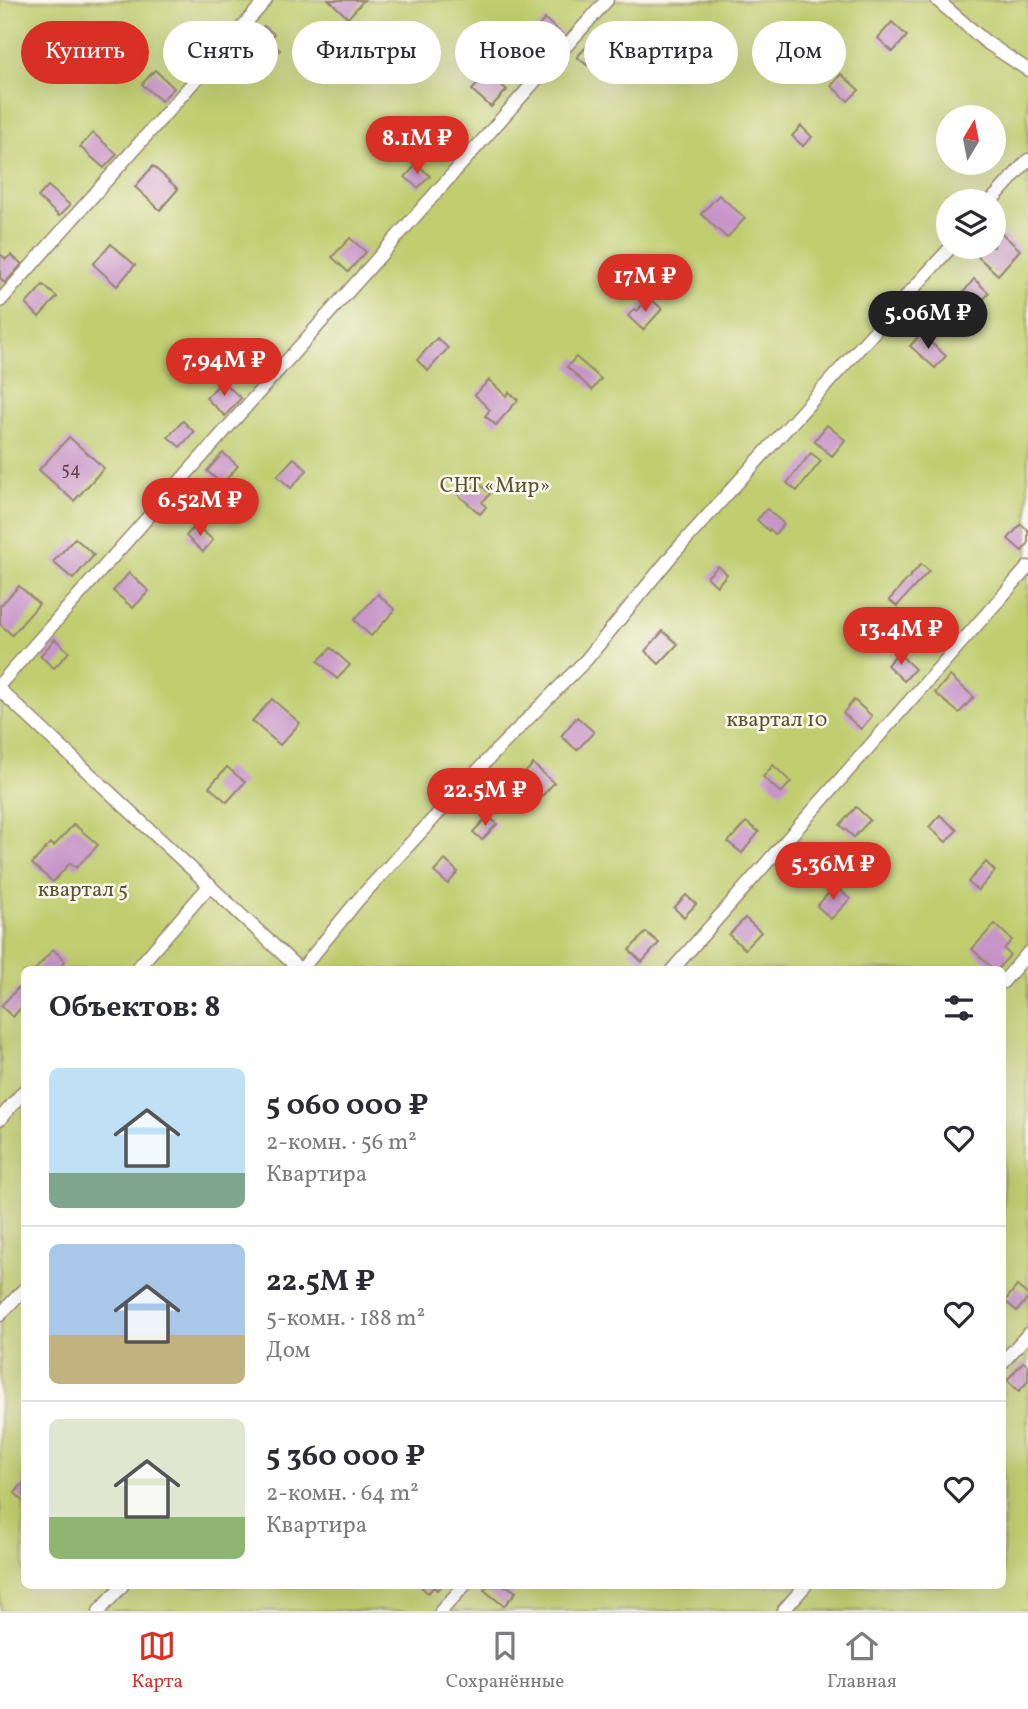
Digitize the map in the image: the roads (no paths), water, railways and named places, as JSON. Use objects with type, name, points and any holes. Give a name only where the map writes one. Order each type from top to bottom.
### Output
[{"type":"lane","points":[[0,301],[266,0]]},
{"type":"lane","points":[[0,684],[607,0]]},
{"type":"lane","points":[[937,0],[986,42],[1028,71]]},
{"type":"lane","points":[[1002,189],[1028,160]]},
{"type":"lane","points":[[303,966],[358,900],[494,753],[586,660],[673,554],[940,259]]},
{"type":"lane","points":[[675,966],[1028,567]]},
{"type":"lane","points":[[0,690],[296,966]]},
{"type":"lane","points":[[139,966],[210,885]]},
{"type":"lane","points":[[1006,979],[1028,953]]},
{"type":"lane","points":[[0,1119],[21,1094]]},
{"type":"lane","points":[[0,1315],[21,1292]]},
{"type":"lane","points":[[1006,1359],[1028,1334]]},
{"type":"lane","points":[[99,1611],[119,1589]]},
{"type":"lane","points":[[441,1611],[461,1589]]},
{"type":"lane","points":[[783,1611],[802,1589]]},
{"type":"park label","name":"СНТ «Мир»","points":[[495,485]]},
{"type":"park label","name":"квартал 10","points":[[777,719]]},
{"type":"park label","name":"квартал 5","points":[[83,889]]}]
